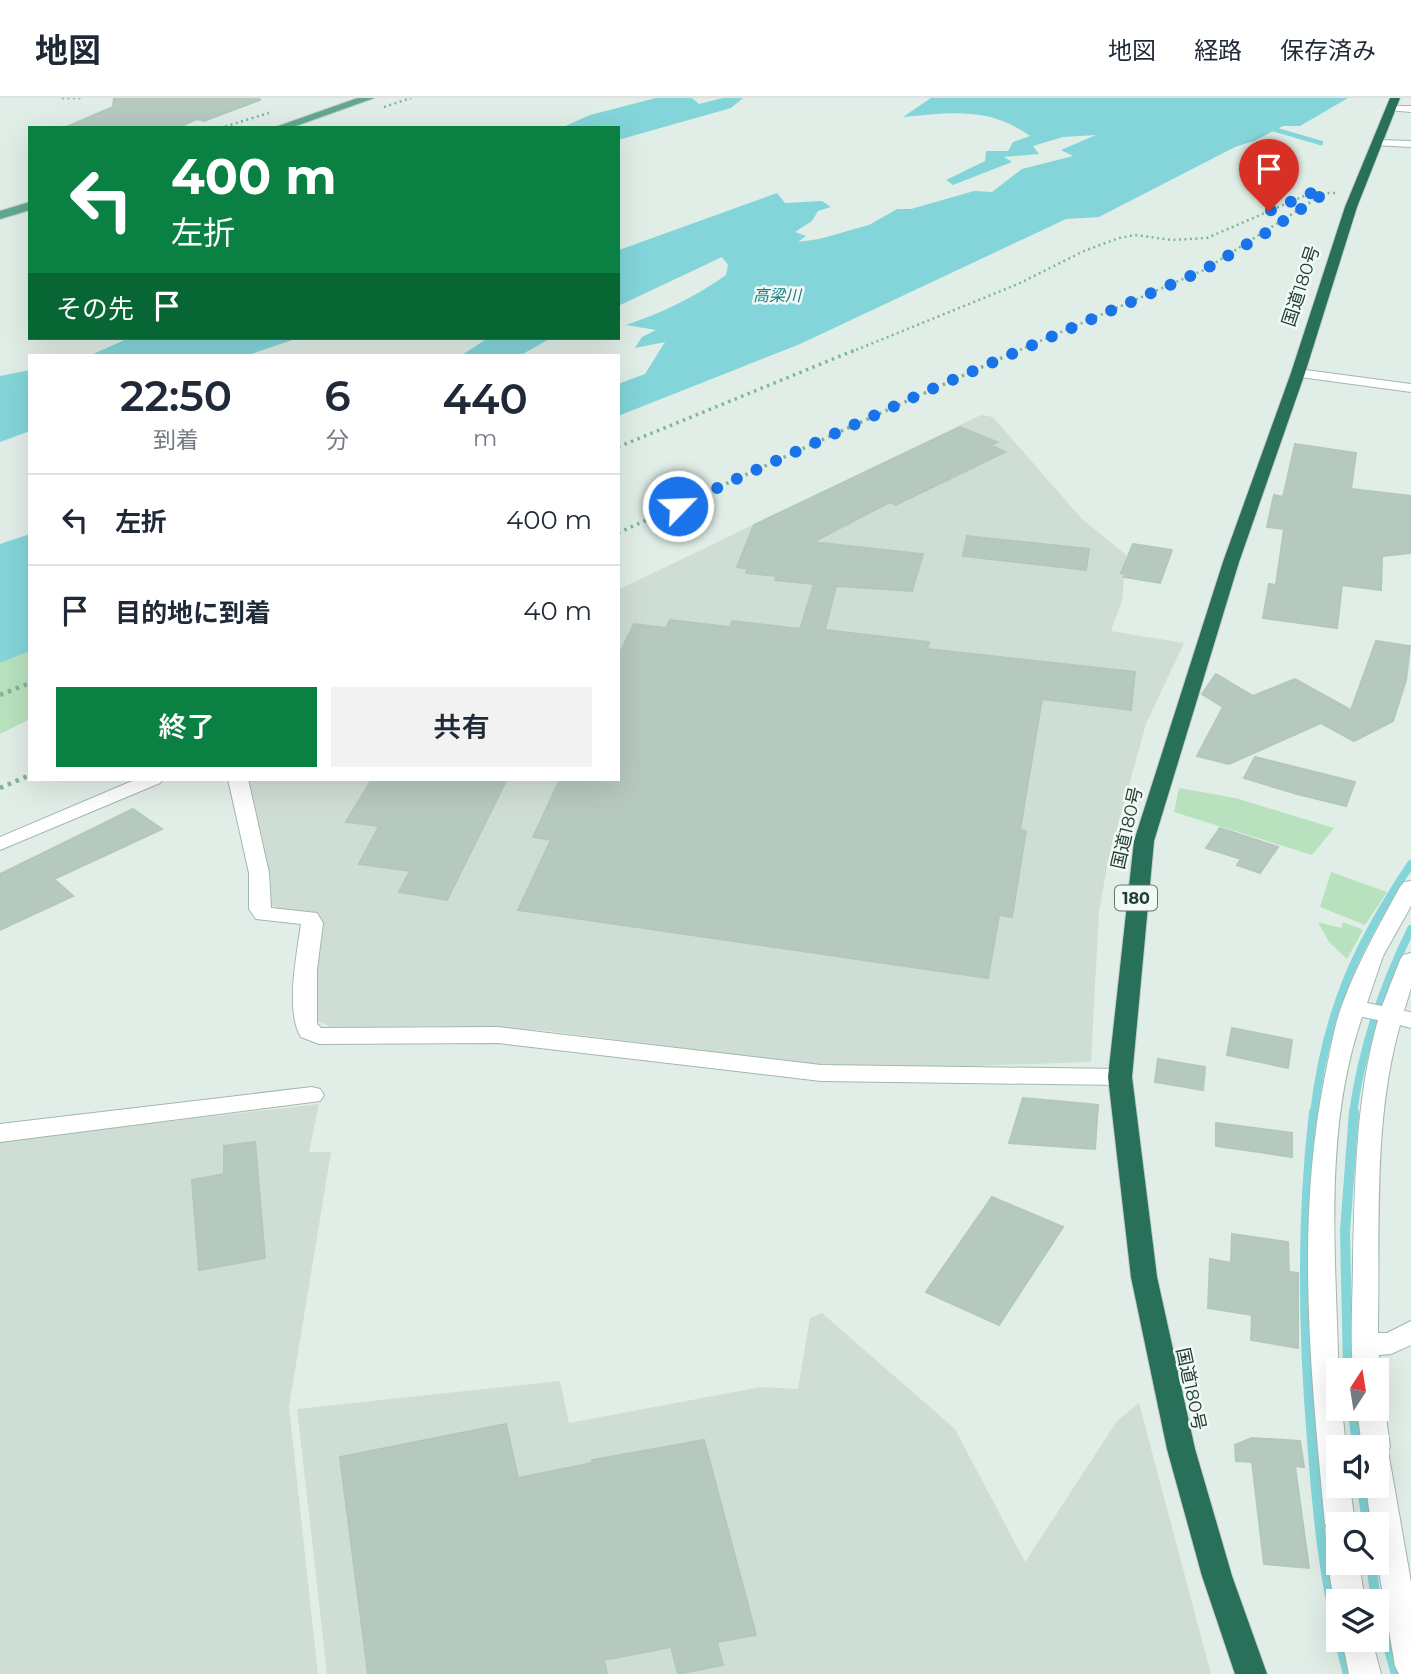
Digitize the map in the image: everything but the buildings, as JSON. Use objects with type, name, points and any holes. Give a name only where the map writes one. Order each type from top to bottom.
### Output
[{"type":"highway","name":"国道180号","points":[[1251,1674],[1217,1576],[1178,1436],[1144,1277],[1120,1077],[1143,841],[1230,562],[1298,373],[1308,334],[1356,194],[1394,103]]},
{"type":"main road","points":[[284,126],[369,98]]},
{"type":"main road","points":[[0,215],[28,207]]},
{"type":"street","points":[[1394,103],[1411,110]]},
{"type":"street","points":[[1378,144],[1411,144]]},
{"type":"street","points":[[1298,373],[1411,388]]},
{"type":"street","points":[[0,844],[148,781]]},
{"type":"street","points":[[238,781],[259,873],[260,909],[264,914],[309,918],[312,923],[306,970],[306,1024],[309,1032],[319,1036],[498,1035],[821,1073],[1120,1077]]},
{"type":"street","points":[[1366,1358],[1366,1197],[1377,1085],[1381,939],[1411,887]]},
{"type":"street","points":[[1339,1512],[1328,1411],[1321,1303],[1321,1248],[1334,1081],[1381,1013],[1411,960]]},
{"type":"street","points":[[0,1133],[312,1095]]},
{"type":"street","points":[[1366,1358],[1411,1332]]},
{"type":"street","points":[[1382,1498],[1411,1666]]},
{"type":"street","points":[[1360,1652],[1365,1674]]},
{"type":"path","points":[[62,98],[82,98]]},
{"type":"path","points":[[620,446],[1018,284],[1084,251],[1119,238],[1135,235],[1172,240],[1207,238],[1311,193],[1356,194]]},
{"type":"path","points":[[620,532],[925,392],[1204,270],[1325,193]]},
{"type":"path","points":[[0,695],[28,684]]},
{"type":"path","points":[[0,788],[28,776]]},
{"type":"shaded area","points":[[981,415],[993,417],[1081,518],[1126,555],[1122,601],[1111,631],[1184,643],[1146,724],[1108,861],[1099,912],[1091,1062],[968,1066],[968,1071],[849,1069],[540,1030],[429,1026],[333,1028],[316,1020],[316,976],[321,919],[315,913],[280,910],[271,905],[271,890],[247,781],[620,781],[620,589]]},
{"type":"shaded area","points":[[319,1104],[309,1152],[331,1152],[289,1407],[318,1674],[0,1674],[0,1141]]},
{"type":"shaded area","points":[[822,1313],[955,1429],[1025,1562],[1117,1421],[1139,1403],[1211,1674],[327,1674],[297,1409],[560,1381],[569,1423],[761,1387],[798,1389],[810,1318]]},
{"type":"green space","points":[[28,652],[28,720],[0,734],[0,663]]},
{"type":"green space","points":[[1179,788],[1235,798],[1334,828],[1312,855],[1174,812]]},
{"type":"green space","points":[[1331,872],[1387,892],[1365,925],[1320,907]]},
{"type":"green space","points":[[1318,922],[1341,928],[1343,922],[1363,930],[1347,959],[1329,942]]},
{"type":"water","points":[[656,98],[692,98],[699,104],[723,98],[743,98],[731,108],[620,139],[620,126],[565,126],[590,115]]},
{"type":"water","name":"高梁川","points":[[931,98],[1348,98],[1300,126],[1283,126],[1254,141],[1235,147],[1099,217],[1066,219],[800,344],[620,415],[620,383],[645,374],[665,342],[635,348],[642,337],[656,330],[626,325],[665,310],[702,290],[726,275],[728,265],[722,257],[620,305],[620,250],[777,193],[785,203],[822,201],[831,207],[818,211],[812,221],[795,232],[806,236],[798,242],[819,239],[869,225],[897,209],[911,209],[974,191],[992,192],[1022,169],[1073,156],[1061,150],[1096,135],[1063,137],[1033,146],[1039,154],[1004,157],[1012,162],[953,185],[946,180],[985,161],[986,151],[1008,151],[1013,142],[1030,136],[1014,126],[984,116],[953,113],[903,117]]},
{"type":"water","points":[[125,340],[292,340],[251,354],[93,354]]},
{"type":"water","points":[[485,340],[547,340],[523,354],[464,354]]},
{"type":"water","points":[[28,370],[28,432],[0,442],[0,376]]},
{"type":"water","points":[[28,535],[28,652],[0,663],[0,544]]},
{"type":"waterway","points":[[1266,127],[1321,143]]},
{"type":"waterway","points":[[1314,1113],[1326,1044],[1346,982],[1374,924],[1411,864]]},
{"type":"waterway","points":[[1353,1113],[1374,1019],[1411,929]]},
{"type":"waterway","points":[[1314,1112],[1305,1235],[1307,1358],[1321,1540],[1329,1589]]},
{"type":"waterway","points":[[1348,1358],[1345,1231],[1354,1112]]},
{"type":"waterway","points":[[1354,1421],[1356,1435]]},
{"type":"waterway","points":[[1364,1498],[1365,1512]]},
{"type":"waterway","points":[[1373,1575],[1374,1589]]},
{"type":"waterway","points":[[1389,1650],[1396,1674]]},
{"type":"waterway","points":[[1342,1652],[1348,1674]]},
{"type":"route","points":[[678,506],[925,392],[1204,270],[1325,193],[1311,193],[1269,211]]}]
